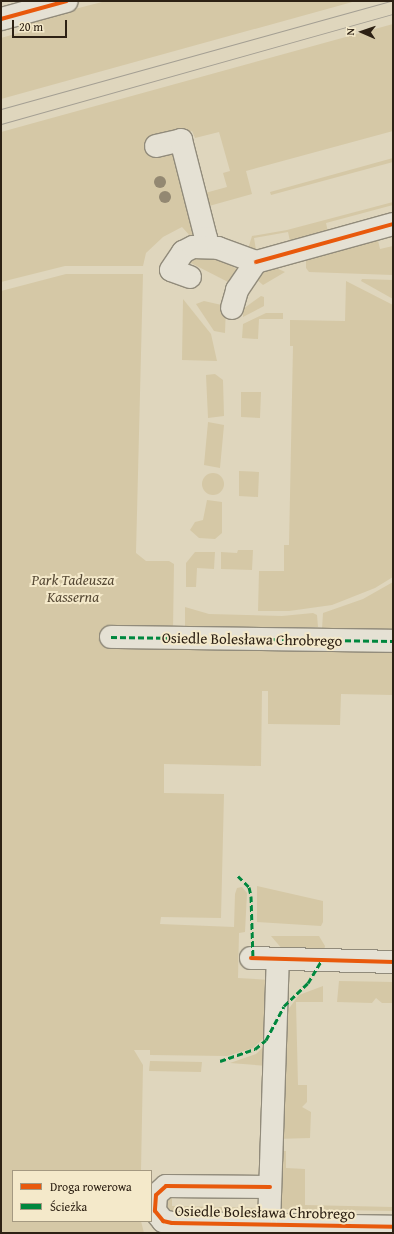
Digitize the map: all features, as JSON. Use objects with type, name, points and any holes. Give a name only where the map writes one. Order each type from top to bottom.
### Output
[{"type":"street","points":[[1,19],[68,1]]},
{"type":"street","points":[[156,146],[181,140],[206,238],[203,246]]},
{"type":"street","points":[[190,277],[171,270],[183,252],[203,246],[256,262],[393,224]]},
{"type":"street","points":[[232,308],[237,290],[256,262]]},
{"type":"street","name":"Osiedle Bolesława Chrobrego","points":[[111,637],[393,641]]},
{"type":"street","points":[[251,958],[393,962]]},
{"type":"street","name":"Osiedle Bolesława Chrobrego","points":[[269,1225],[278,959]]},
{"type":"street","name":"Osiedle Bolesława Chrobrego","points":[[270,1187],[173,1184],[160,1189],[154,1202],[158,1216],[172,1223],[393,1227]]},
{"type":"green space","points":[[106,1],[356,1],[1,99],[1,38],[22,32],[20,23]]},
{"type":"green space","points":[[393,24],[393,131],[246,171],[252,194],[209,206],[205,193],[227,187],[223,173],[230,171],[219,132],[195,138],[192,131],[150,143],[175,152],[195,230],[192,238],[182,227],[163,237],[146,253],[143,266],[65,266],[1,282],[1,132]]},
{"type":"green space","points":[[393,158],[393,162],[271,195],[270,192]]},
{"type":"green space","points":[[393,202],[393,205],[326,223],[329,237],[291,246],[288,232],[254,238],[256,250],[248,249],[252,236],[287,230]]},
{"type":"green space","points":[[377,236],[380,249],[393,246],[393,275],[309,272],[306,268],[306,258]]},
{"type":"green space","points":[[192,255],[220,258],[241,272],[230,283],[187,261]]},
{"type":"green space","points":[[270,265],[285,272],[263,285],[255,278]]},
{"type":"green space","name":"Park Tadeusza Kasserna","points":[[66,274],[143,274],[136,553],[146,561],[169,561],[174,564],[173,630],[393,650],[393,695],[341,694],[340,725],[268,724],[268,691],[262,691],[261,766],[164,764],[164,793],[224,794],[221,918],[161,917],[160,924],[234,927],[235,894],[237,888],[242,887],[247,893],[245,932],[239,933],[238,978],[272,980],[266,1036],[253,1048],[227,1056],[150,1055],[150,1050],[134,1050],[143,1065],[141,1170],[12,1170],[12,1222],[141,1222],[144,1233],[1,1233],[1,291]]},
{"type":"green space","points":[[362,279],[393,280],[393,299],[361,281]]},
{"type":"green space","points":[[346,281],[393,305],[393,577],[375,588],[332,605],[289,611],[258,611],[259,571],[284,571],[284,545],[289,545],[293,346],[290,346],[290,320],[345,321]]},
{"type":"green space","points":[[261,296],[264,297],[264,306],[243,317],[243,309]]},
{"type":"green space","points":[[183,299],[211,334],[217,361],[182,360]]},
{"type":"green space","points":[[204,301],[226,306],[225,333],[214,331],[196,304]]},
{"type":"green space","points":[[266,313],[283,313],[283,319],[259,319],[258,339],[242,338],[243,324]]},
{"type":"green space","points":[[215,374],[223,380],[224,416],[208,418],[206,375]]},
{"type":"green space","points":[[241,392],[261,392],[260,418],[241,417]]},
{"type":"green space","points":[[208,422],[224,425],[220,468],[204,465]]},
{"type":"green space","points":[[239,471],[259,472],[258,497],[239,496]]},
{"type":"green space","points":[[213,473],[221,476],[224,484],[221,492],[213,495],[205,492],[202,484],[205,476]]},
{"type":"green space","points":[[207,500],[222,502],[222,533],[215,539],[199,538],[190,530],[195,522],[203,520]]},
{"type":"green space","points":[[238,550],[253,550],[252,570],[221,569],[221,552],[237,553]]},
{"type":"green space","points":[[195,552],[215,552],[214,569],[197,568],[196,587],[186,587],[186,563]]},
{"type":"green space","points":[[393,582],[393,633],[322,629],[323,613],[363,599]]},
{"type":"green space","points":[[185,607],[209,614],[282,616],[313,613],[317,615],[318,627],[185,628]]},
{"type":"green space","points":[[257,886],[323,901],[323,922],[321,926],[257,922]]},
{"type":"green space","points":[[271,936],[319,936],[325,946],[324,950],[284,951]]},
{"type":"green space","points":[[339,981],[393,982],[393,1003],[382,1003],[376,998],[372,1003],[337,1002]]},
{"type":"green space","points":[[323,986],[323,1002],[296,1002],[298,1085],[307,1085],[307,1102],[302,1107],[311,1112],[310,1138],[276,1139],[287,1011],[299,995]]},
{"type":"green space","points":[[270,1040],[268,1066],[230,1063],[256,1054]]},
{"type":"green space","points":[[150,1061],[202,1062],[201,1072],[149,1071]]},
{"type":"green space","points":[[276,1151],[286,1151],[286,1168],[305,1169],[305,1205],[393,1207],[393,1211],[275,1209]]},
{"type":"green space","points":[[172,1193],[172,1206],[264,1208],[264,1214],[170,1212],[162,1199]]},
{"type":"tram line","points":[[1,109],[391,1]]},
{"type":"tram line","points":[[1,124],[393,14]]},
{"type":"marked path","points":[[111,637],[393,641]]},
{"type":"marked path","points":[[238,876],[249,887],[251,896],[253,958]]},
{"type":"marked path","points":[[220,1061],[255,1049],[266,1040],[284,1006],[308,983],[321,961]]},
{"type":"cycle path","points":[[1,19],[67,1]]},
{"type":"cycle path","points":[[256,262],[393,224]]},
{"type":"cycle path","points":[[251,958],[393,962]]},
{"type":"cycle path","points":[[270,1187],[166,1186],[156,1195],[155,1211],[163,1221],[172,1223],[393,1227]]}]
